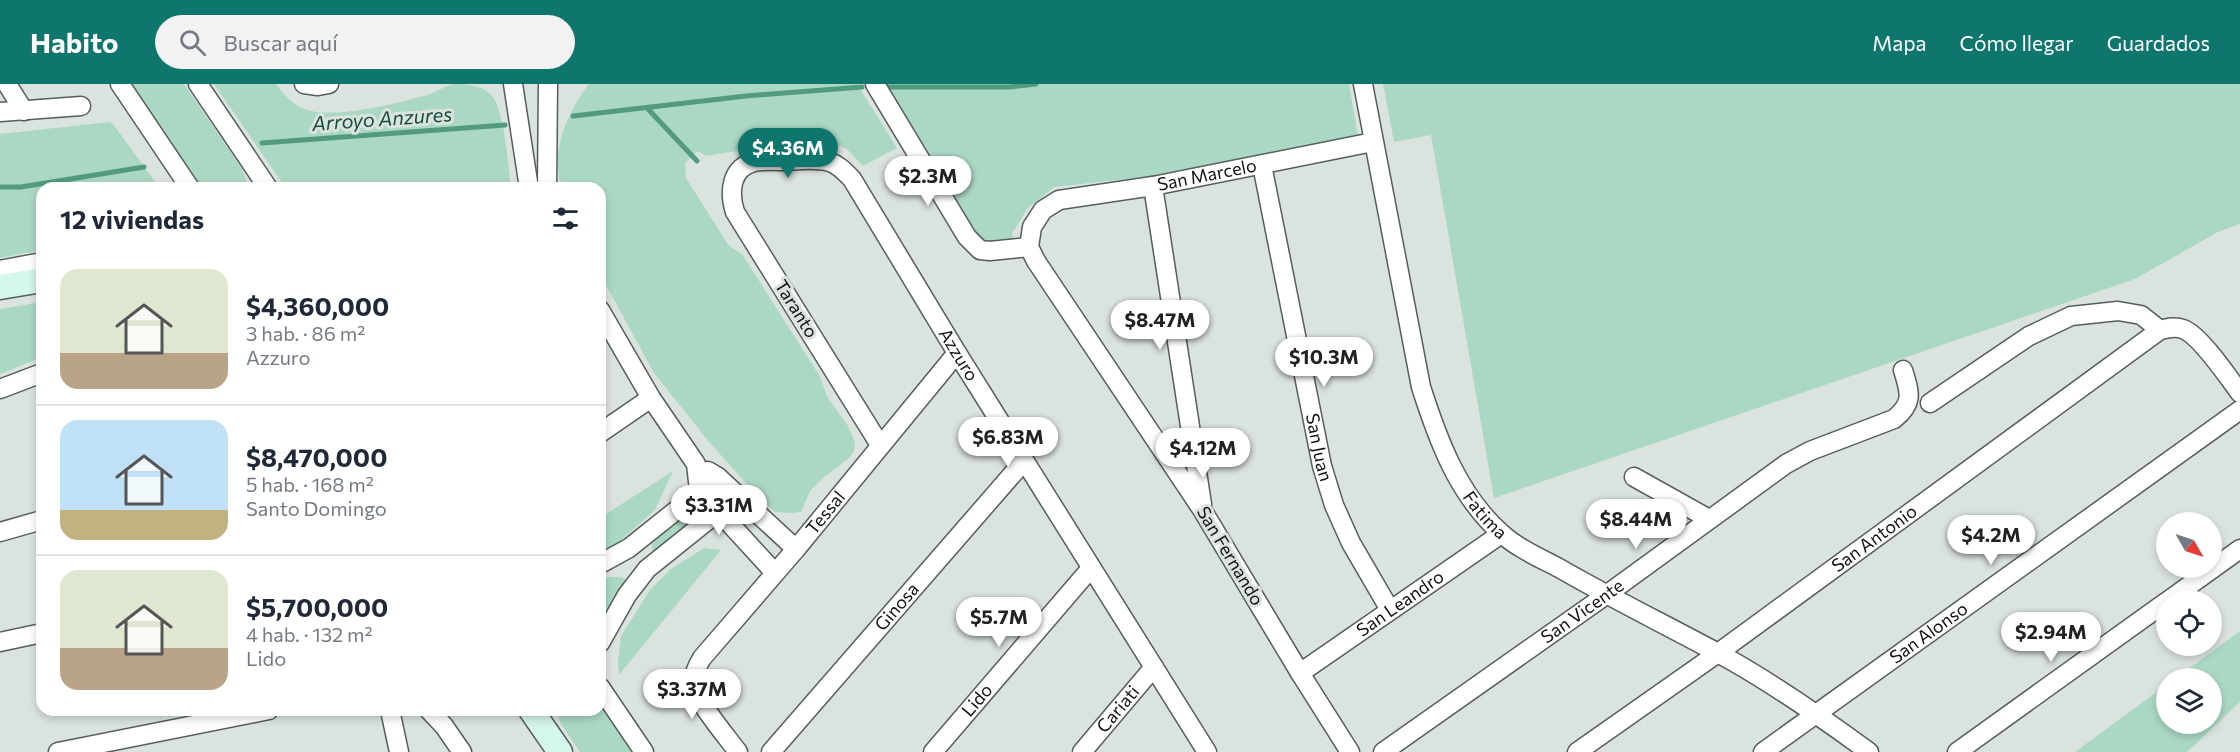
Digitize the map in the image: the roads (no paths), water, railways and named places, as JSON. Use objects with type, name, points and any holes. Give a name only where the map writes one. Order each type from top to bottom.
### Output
[{"type":"street","points":[[7,84],[24,111]]},
{"type":"street","points":[[120,84],[186,182]]},
{"type":"street","points":[[198,84],[264,182]]},
{"type":"street","points":[[304,84],[318,86],[329,84]]},
{"type":"street","points":[[513,84],[539,182]]},
{"type":"street","points":[[540,182],[548,84]]},
{"type":"street","points":[[875,84],[967,237],[980,250],[1029,248]]},
{"type":"street","name":"Fatima","points":[[1363,84],[1372,142],[1421,387],[1436,434],[1456,477],[1479,510],[1501,534],[1606,595],[1718,653],[1817,713],[1869,752]]},
{"type":"street","points":[[0,112],[81,106]]},
{"type":"street","name":"San Marcelo","points":[[1029,248],[1032,227],[1043,210],[1059,200],[1153,186],[1372,142]]},
{"type":"street","name":"Azzuro","points":[[740,170],[753,162],[819,160],[832,162],[852,179],[957,353],[1207,752]]},
{"type":"street","name":"San Juan","points":[[1262,165],[1322,466],[1334,505],[1351,543],[1390,610]]},
{"type":"street","name":"Taranto","points":[[740,170],[732,183],[730,199],[735,212],[880,445]]},
{"type":"street","points":[[1153,186],[1203,511]]},
{"type":"street","name":"San Fernando","points":[[1029,248],[1203,511],[1350,752]]},
{"type":"street","points":[[0,270],[36,263]]},
{"type":"street","points":[[0,287],[36,281]]},
{"type":"street","points":[[1930,403],[2029,336],[2071,316],[2118,311],[2141,315],[2166,328],[2184,329],[2195,336],[2240,393]]},
{"type":"street","points":[[606,320],[651,398],[696,464],[718,477],[796,549]]},
{"type":"street","name":"San Antonio","points":[[1577,752],[1718,653],[2166,328]]},
{"type":"street","name":"Tessal","points":[[738,752],[699,699],[693,686],[694,672],[702,658],[796,549],[957,353]]},
{"type":"street","name":"San Vicente","points":[[1383,752],[1797,457],[1894,419],[1903,411],[1908,402],[1909,392],[1903,370]]},
{"type":"street","points":[[0,389],[36,375]]},
{"type":"street","points":[[606,429],[651,398]]},
{"type":"street","name":"San Alonso","points":[[1764,752],[2240,410]]},
{"type":"street","name":"Ginosa","points":[[771,752],[1024,461]]},
{"type":"street","points":[[696,464],[699,490],[775,573]]},
{"type":"street","points":[[606,561],[629,548],[718,477]]},
{"type":"street","points":[[1634,477],[1709,519]]},
{"type":"street","points":[[606,632],[627,595],[647,569],[738,496]]},
{"type":"street","points":[[0,532],[36,522]]},
{"type":"street","name":"San Leandro","points":[[1300,673],[1501,534]]},
{"type":"street","points":[[629,548],[647,569]]},
{"type":"street","points":[[2183,590],[2240,549]]},
{"type":"street","name":"Lido","points":[[933,752],[1091,568]]},
{"type":"street","points":[[1957,752],[2156,610]]},
{"type":"street","points":[[0,642],[36,634]]},
{"type":"street","name":"Cariati","points":[[1082,752],[1154,667]]},
{"type":"street","points":[[606,696],[644,752]]},
{"type":"street","points":[[58,752],[239,716]]},
{"type":"street","points":[[391,716],[399,752]]},
{"type":"street","points":[[435,716],[462,752]]},
{"type":"street","points":[[535,716],[560,752]]},
{"type":"waterway","name":"Arroyo Anzures","points":[[883,87],[1010,87],[1036,84]]},
{"type":"waterway","name":"Arroyo Anzures","points":[[573,116],[746,96],[862,87]]},
{"type":"waterway","points":[[647,108],[697,161]]},
{"type":"waterway","name":"Arroyo Anzures","points":[[262,143],[505,125]]},
{"type":"waterway","name":"Arroyo Anzures","points":[[52,182],[144,167]]},
{"type":"waterway","name":"Arroyo Anzures","points":[[0,187],[36,185]]}]
